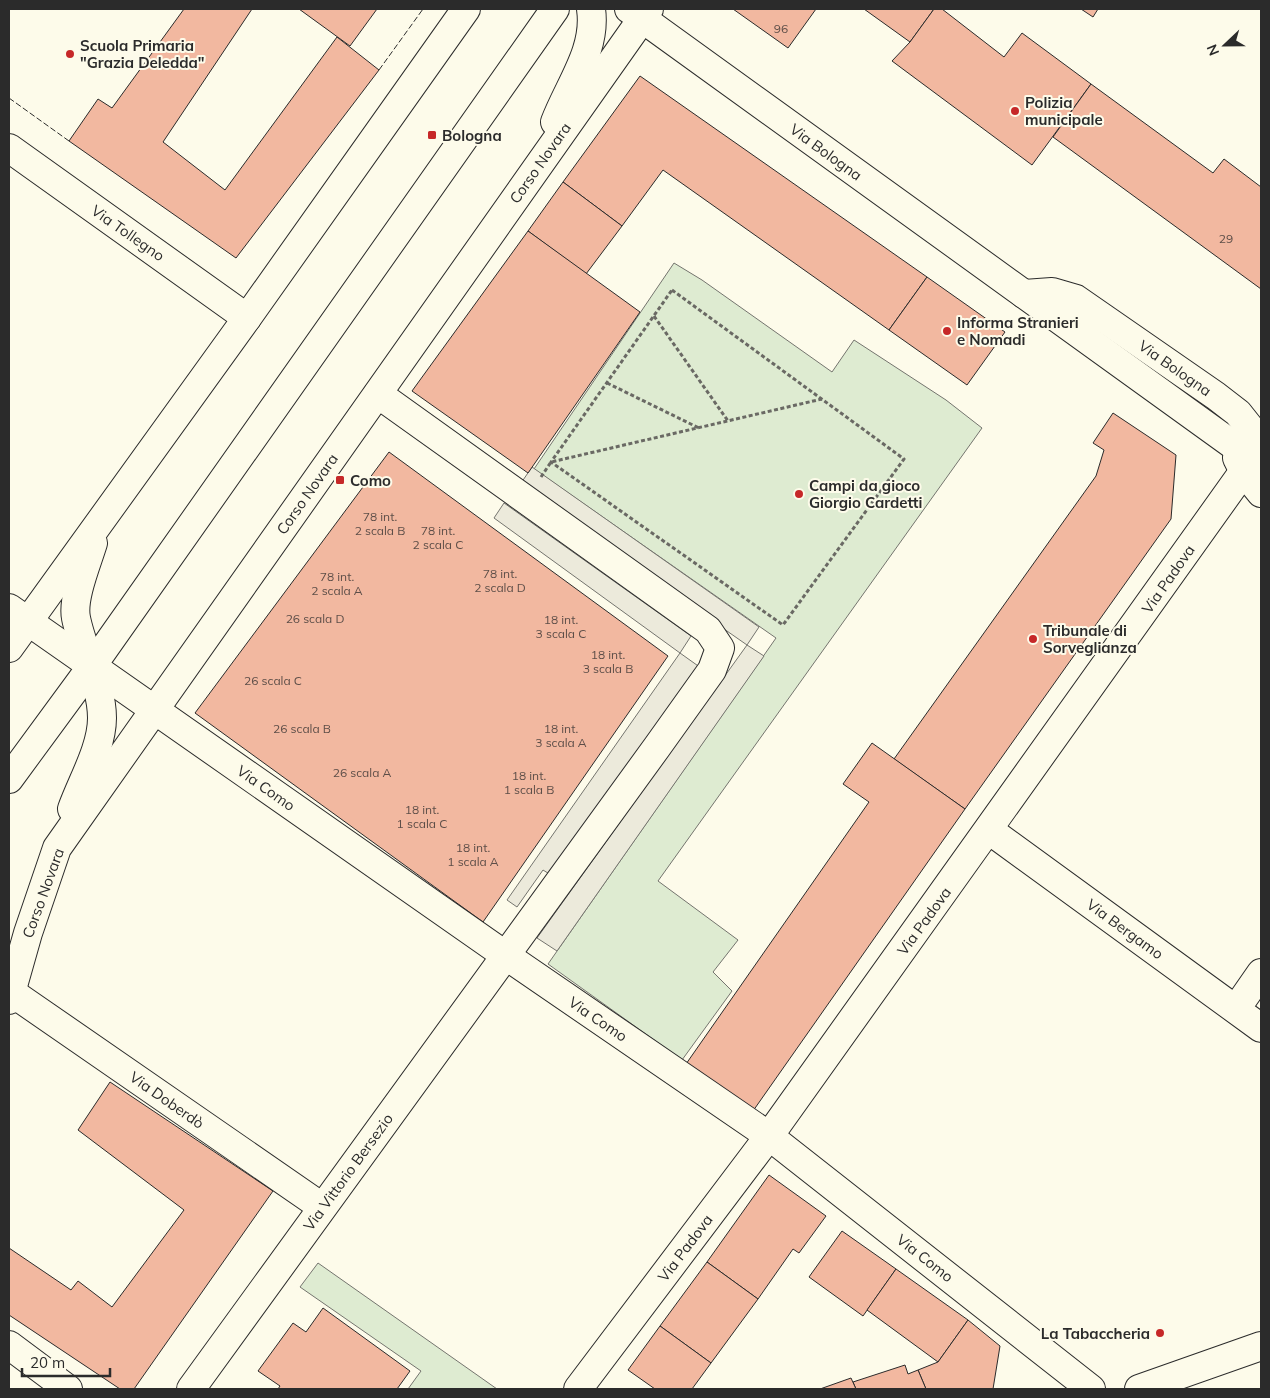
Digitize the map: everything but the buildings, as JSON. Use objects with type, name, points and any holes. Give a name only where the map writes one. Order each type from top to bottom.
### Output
[{"type":"street","points":[[9,648],[18,614],[98,525],[248,318],[466,9]]},
{"type":"street","points":[[9,780],[92,666],[555,9]]},
{"type":"street","points":[[535,170],[566,95],[584,61],[591,38],[591,9]]},
{"type":"street","name":"Corso Novara","points":[[10,996],[28,934],[57,848],[535,170],[640,12]]},
{"type":"street","name":"Via Bologna","points":[[640,12],[1024,294],[1252,455],[1261,493]]},
{"type":"street","name":"Via Tollegno","points":[[9,148],[248,318]]},
{"type":"street","name":"Via Vittorio Bersezio","points":[[191,1389],[712,670],[720,648],[708,630],[378,394]]},
{"type":"street","name":"Via Padova","points":[[578,1389],[770,1136],[1228,495],[1252,455]]},
{"type":"street","points":[[57,848],[98,737],[102,718],[92,666],[75,616],[77,598],[98,525]]},
{"type":"street","name":"Via Como","points":[[18,614],[505,955],[770,1136],[1091,1389]]},
{"type":"street","name":"Via Bergamo","points":[[989,830],[1261,1028]]},
{"type":"street","points":[[1236,1009],[1261,973]]},
{"type":"street","name":"Via Doberdò","points":[[10,996],[322,1208]]},
{"type":"street","points":[[9,1345],[68,1389]]},
{"type":"street","points":[[1139,1389],[1261,1346]]},
{"type":"path","points":[[672,290],[904,459],[783,625],[550,462],[672,290]]},
{"type":"path","points":[[654,316],[728,421]]},
{"type":"path","points":[[607,383],[699,428]]},
{"type":"path","points":[[550,462],[822,399]]},
{"type":"green space","points":[[674,263],[702,280],[832,372],[854,340],[946,400],[982,428],[658,881],[738,940],[713,972],[732,991],[682,1060],[548,964],[776,638],[534,469]]},
{"type":"green space","points":[[318,1263],[497,1389],[408,1389],[421,1371],[300,1287]]},
{"type":"shaded area","points":[[532,467],[759,627],[747,645],[519,486]]},
{"type":"shaded area","points":[[504,503],[691,636],[680,653],[494,518]]},
{"type":"shaded area","points":[[747,645],[764,656],[557,951],[537,938]]},
{"type":"shaded area","points":[[680,653],[701,668],[551,875],[543,870],[517,907],[507,900]]},
{"type":"fence","points":[[379,70],[423,9]]},
{"type":"fence","points":[[9,98],[69,141]]},
{"type":"place","name":"Scuola Primaria \"Grazia Deledda\"","points":[[70,54]]},
{"type":"place","name":"Polizia municipale","points":[[1015,111]]},
{"type":"place","name":"Bologna","points":[[432,135]]},
{"type":"place","name":"Informa Stranieri e Nomadi","points":[[947,331]]},
{"type":"place","name":"Como","points":[[340,480]]},
{"type":"place","name":"Campi da gioco Giorgio Cardetti","points":[[799,494]]},
{"type":"place","name":"Tribunale di Sorveglianza","points":[[1033,639]]},
{"type":"place","name":"La Tabaccheria","points":[[1160,1333]]}]
